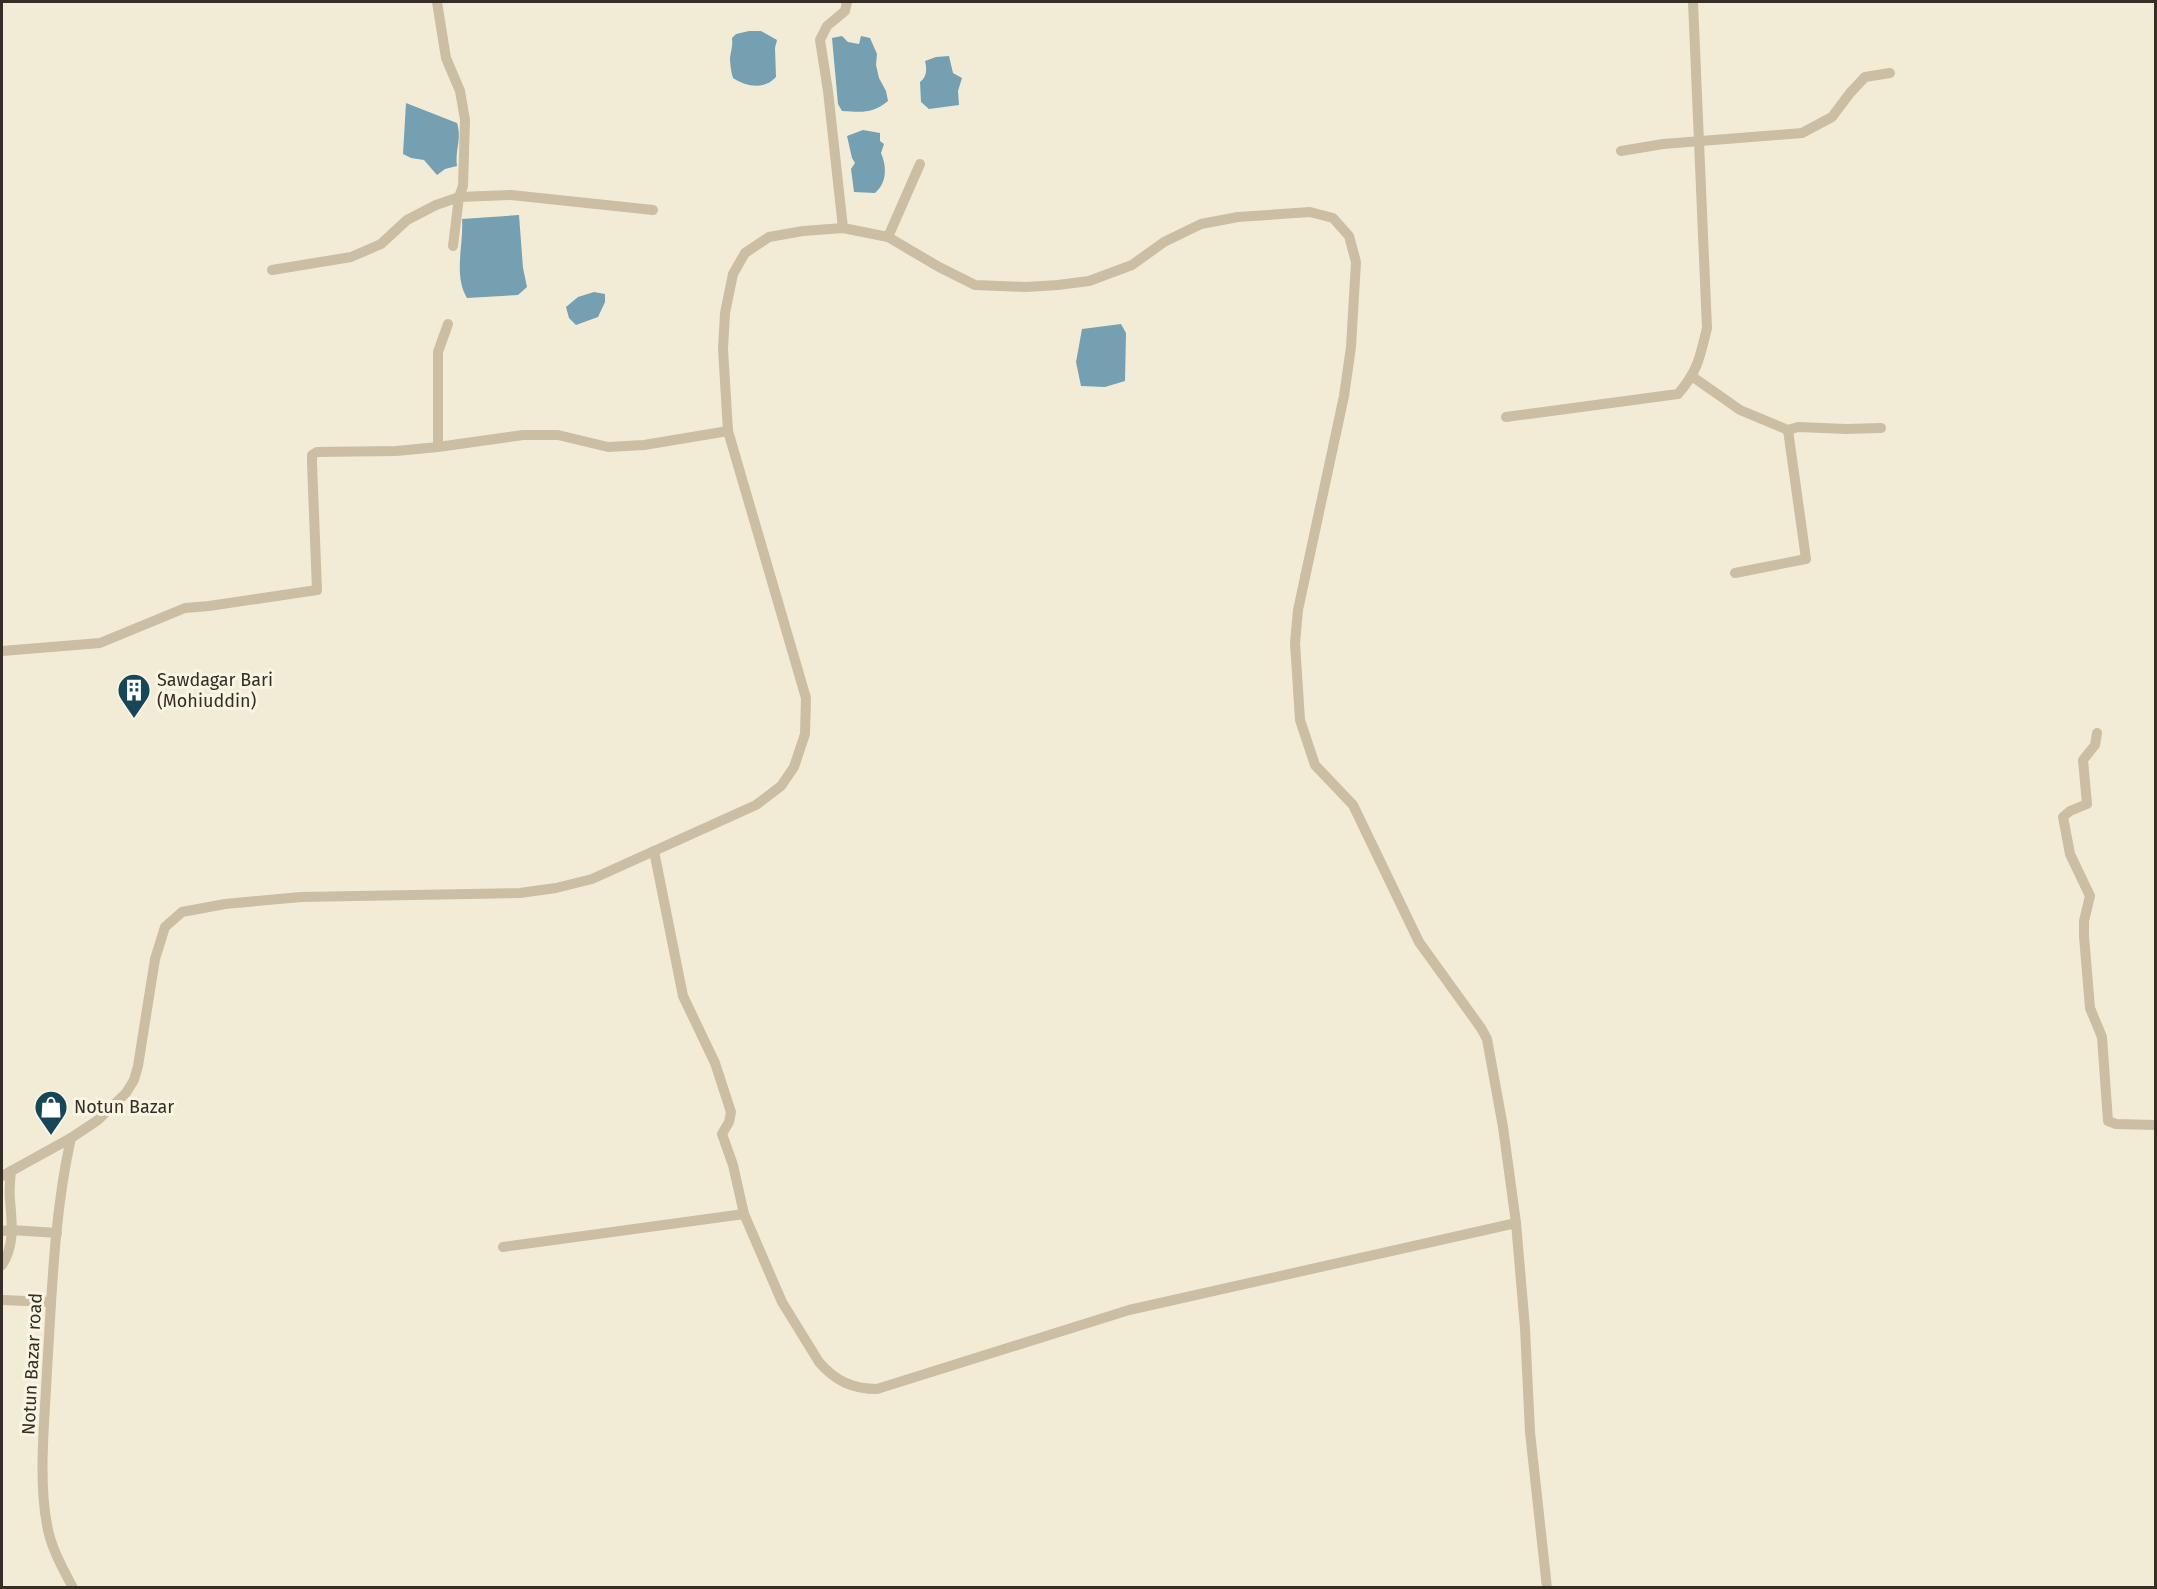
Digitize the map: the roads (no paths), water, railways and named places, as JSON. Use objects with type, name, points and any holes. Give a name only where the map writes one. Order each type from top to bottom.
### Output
[{"type":"street","points":[[437,2],[446,58],[460,91],[465,120],[463,186],[459,197],[453,246]]},
{"type":"street","points":[[843,228],[820,40],[827,26],[845,11],[847,2]]},
{"type":"street","points":[[1506,417],[1678,394],[1693,377],[1700,361],[1707,328],[1693,2]]},
{"type":"street","points":[[1621,151],[1699,141],[1802,133],[1832,117],[1865,77],[1890,74]]},
{"type":"street","points":[[888,237],[920,164]]},
{"type":"street","points":[[272,270],[351,257],[381,244],[407,220],[436,205],[459,197],[511,195],[653,210]]},
{"type":"street","points":[[2,1265],[11,1246],[6,1231],[13,1211],[6,1174],[71,1138],[98,1120],[126,1093],[134,1080],[144,1036],[156,959],[165,927],[182,912],[225,904],[301,897],[520,893],[556,888],[592,879],[756,805],[781,786],[794,767],[805,734],[806,698],[728,431],[723,349],[725,313],[733,274],[746,252],[769,237],[803,231],[843,228],[888,237],[975,285],[1026,287],[1058,285],[1089,281],[1132,265],[1164,242],[1202,224],[1238,217],[1310,212],[1333,218],[1349,236],[1356,262],[1351,347],[1344,396],[1298,610],[1295,643],[1300,720],[1315,765],[1353,805],[1419,942],[1487,1039],[1503,1127],[1516,1222],[1525,1328],[1530,1432],[1547,1587]]},
{"type":"street","points":[[438,447],[438,352],[448,324]]},
{"type":"street","points":[[1693,377],[1740,410],[1788,430],[1798,427],[1881,428]]},
{"type":"street","points":[[1735,573],[1806,559],[1788,430]]},
{"type":"street","points":[[2,651],[100,643],[185,608],[317,590],[312,455],[317,452],[396,451],[523,435],[558,435],[608,447],[644,445],[728,431]]},
{"type":"street","points":[[2097,733],[2095,745],[2083,760],[2087,804],[2070,811],[2063,817],[2070,854],[2090,896],[2084,921],[2090,1008],[2102,1037],[2108,1121],[2116,1124],[2156,1125]]},
{"type":"street","points":[[654,851],[683,996],[715,1063],[726,1092],[730,1118],[722,1134],[733,1165],[744,1214],[782,1302],[819,1362],[826,1371],[855,1388],[877,1389],[1129,1310],[1516,1222]]},
{"type":"street","name":"Notun Bazar road","points":[[71,1138],[63,1177],[51,1302],[43,1490],[47,1525],[55,1554],[73,1587]]},
{"type":"street","points":[[504,1247],[744,1214]]},
{"type":"street","points":[[6,1231],[57,1233]]},
{"type":"street","points":[[2,1300],[51,1302]]},
{"type":"water","points":[[761,31],[777,40],[776,77],[766,84],[755,86],[733,78],[730,58],[732,38],[736,34]]},
{"type":"water","points":[[842,36],[848,42],[859,44],[861,36],[870,38],[877,54],[876,65],[879,78],[888,101],[877,108],[861,112],[842,111],[838,104],[832,38]]},
{"type":"water","points":[[949,56],[953,73],[962,78],[958,91],[959,105],[929,109],[921,102],[920,82],[926,73],[925,61]]},
{"type":"water","points":[[406,103],[457,123],[459,134],[457,166],[445,169],[437,175],[424,160],[403,154]]},
{"type":"water","points":[[863,130],[880,133],[880,141],[884,144],[881,153],[884,180],[875,193],[854,192],[851,169],[855,163],[847,136]]},
{"type":"water","points":[[519,215],[523,268],[527,287],[518,295],[467,298],[460,269],[462,219]]},
{"type":"water","points":[[594,292],[605,294],[605,302],[598,317],[576,325],[569,318],[566,307],[578,297]]},
{"type":"water","points":[[1121,324],[1126,333],[1125,381],[1105,387],[1081,386],[1076,362],[1082,329]]},
{"type":"place","name":"Sawdagar Bari (Mohiuddin)","points":[[134,719]]},
{"type":"place","name":"Notun Bazar","points":[[51,1136]]}]
